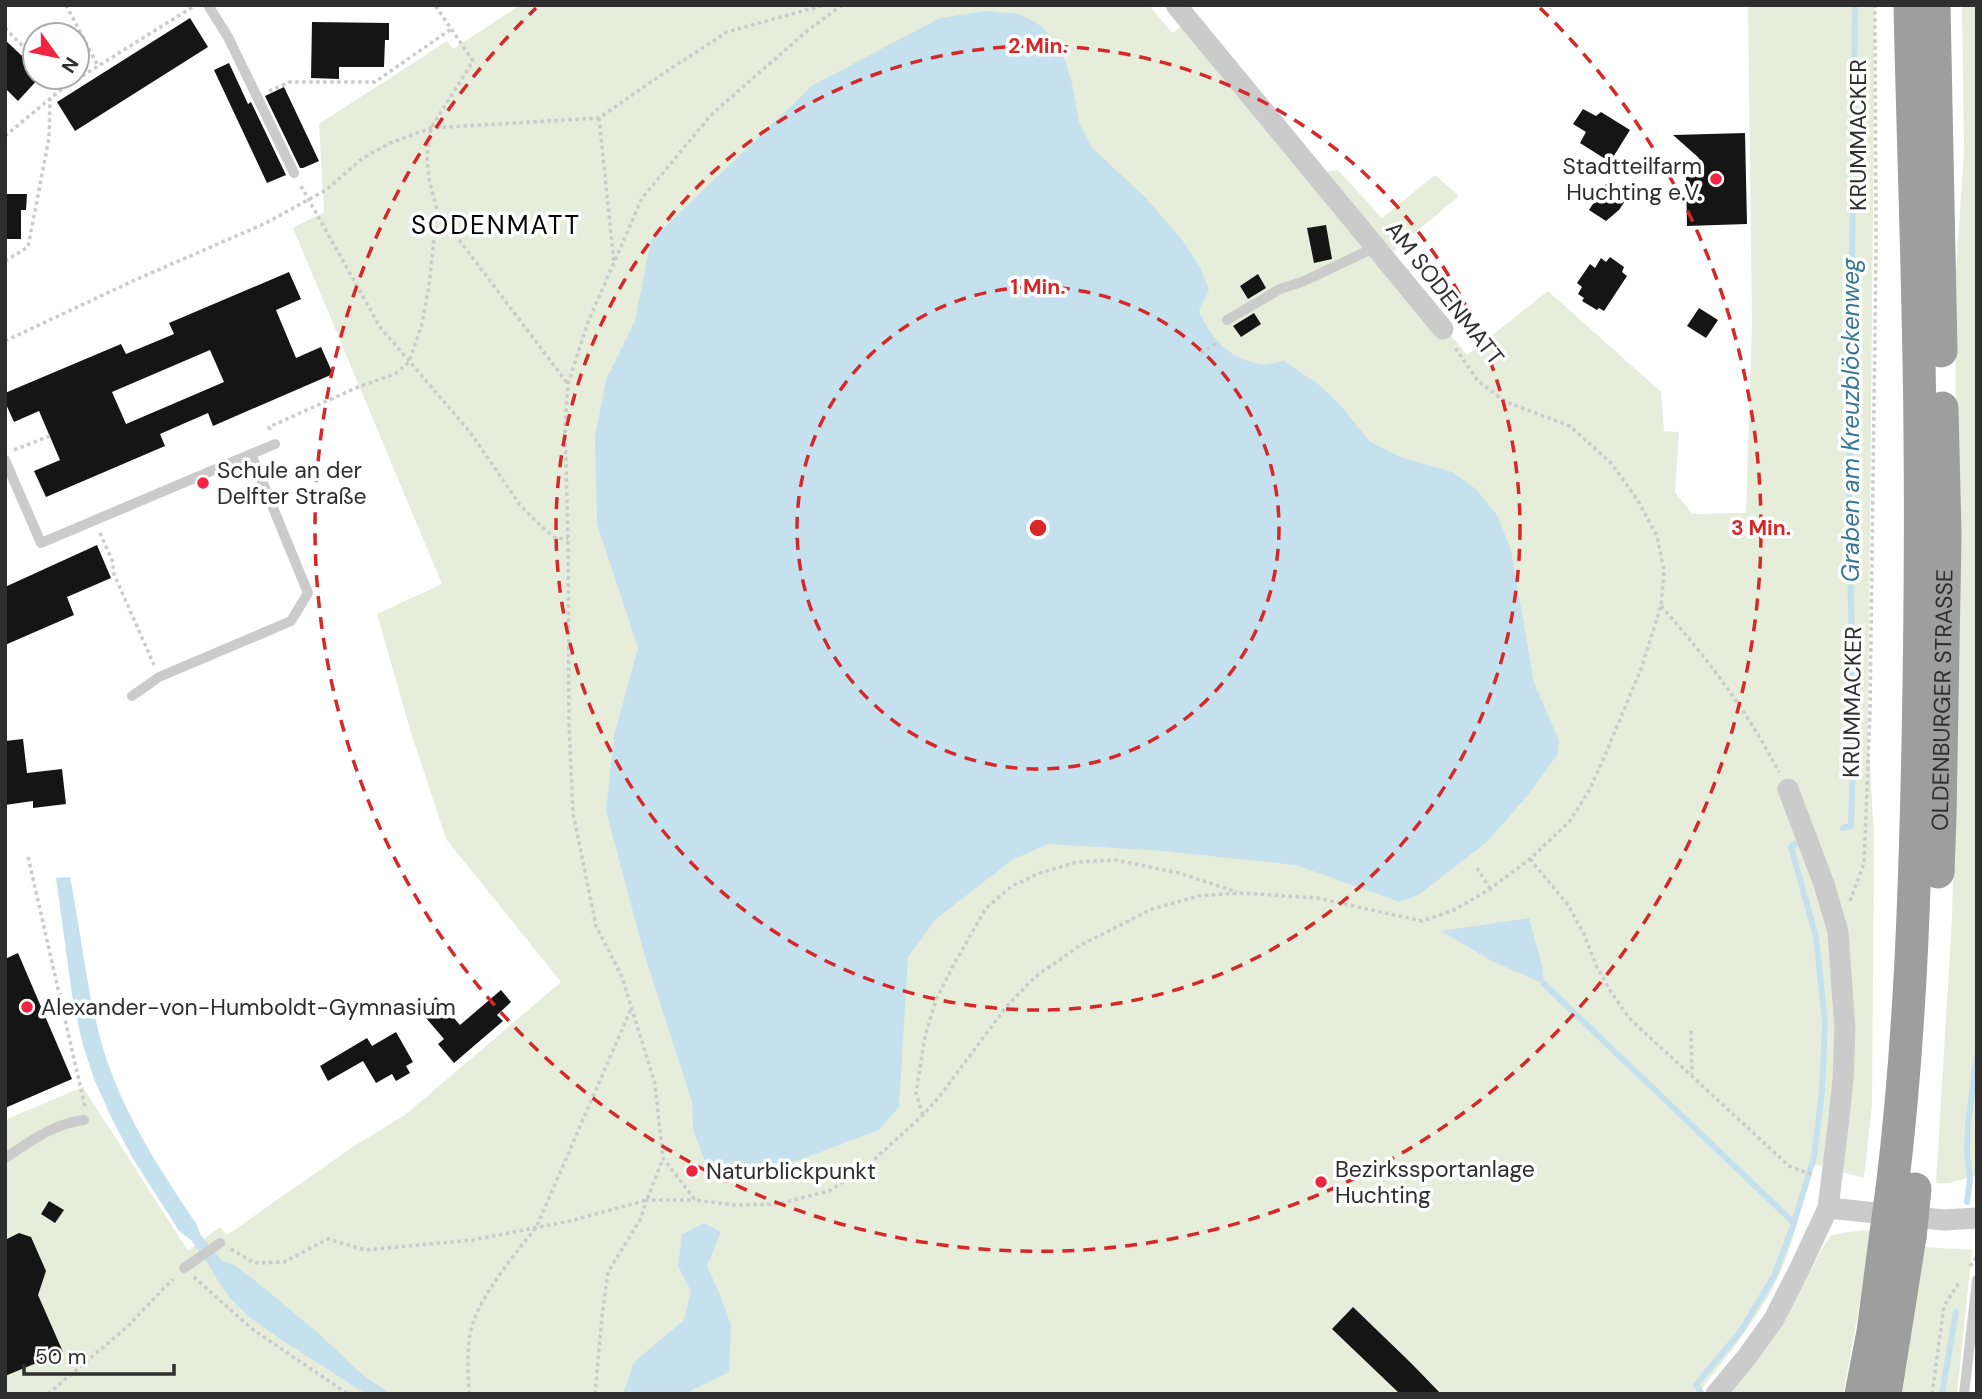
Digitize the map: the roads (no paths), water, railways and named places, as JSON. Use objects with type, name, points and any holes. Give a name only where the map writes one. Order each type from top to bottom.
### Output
[{"type":"highway","points":[[1903,1189],[1901,1118],[1917,832],[1920,632],[1920,432],[1910,5]]},
{"type":"highway","name":"OLDENBURGER STRASSE","points":[[1885,1394],[1903,1189],[1923,1111],[1938,868],[1945,547],[1934,5]]},
{"type":"highway","points":[[1861,1394],[1872,1332],[1898,1235]]},
{"type":"street","name":"AM SODENMATT","points":[[1176,5],[1443,329]]},
{"type":"street","points":[[1716,1393],[1746,1358],[1773,1319],[1828,1208],[1843,1079],[1844,1030],[1838,932],[1824,884],[1788,789]]},
{"type":"street","points":[[1828,1208],[1976,1222]]},
{"type":"lane","points":[[208,5],[228,37],[294,173]]},
{"type":"lane","points":[[1227,320],[1280,289],[1302,282],[1376,247]]},
{"type":"lane","points":[[5,460],[41,543],[275,444]]},
{"type":"lane","points":[[132,696],[159,677],[291,621],[308,593],[251,454]]},
{"type":"lane","points":[[5,1158],[54,1128],[67,1122],[84,1120]]},
{"type":"lane","points":[[184,1268],[220,1243]]},
{"type":"lane","points":[[1964,1394],[1977,1280]]},
{"type":"water","points":[[985,11],[1020,14],[1041,26],[1060,45],[1072,83],[1079,122],[1092,148],[1145,197],[1183,241],[1200,267],[1209,290],[1199,310],[1215,339],[1232,353],[1251,362],[1265,364],[1284,361],[1318,384],[1342,407],[1370,442],[1400,457],[1452,472],[1476,489],[1497,515],[1511,550],[1534,683],[1559,740],[1558,754],[1528,795],[1488,841],[1420,894],[1400,902],[1296,865],[1163,851],[1048,844],[1012,860],[936,919],[908,957],[899,1107],[879,1130],[767,1172],[722,1179],[709,1173],[693,1129],[692,1102],[644,953],[606,811],[614,736],[638,648],[597,524],[595,437],[606,380],[635,321],[651,240],[813,85],[940,18]]},
{"type":"water","points":[[70,877],[91,1000],[109,1066],[129,1114],[200,1234],[222,1261],[234,1265],[253,1279],[317,1332],[364,1376],[391,1394],[366,1394],[249,1317],[231,1299],[191,1240],[179,1231],[132,1157],[94,1079],[82,1042],[72,995],[56,878]]},
{"type":"water","points":[[1529,918],[1542,965],[1544,984],[1492,961],[1441,931]]},
{"type":"water","points":[[704,1223],[721,1232],[707,1266],[731,1325],[729,1372],[684,1394],[623,1394],[634,1362],[684,1320],[691,1291],[678,1266],[682,1234]]},
{"type":"waterway","name":"Graben am Kreuzblöckenweg","points":[[1843,828],[1851,826],[1854,726],[1849,521],[1855,5]]},
{"type":"waterway","name":"Graben am Kreuzblöckenweg","points":[[1702,1394],[1696,1385],[1741,1331],[1774,1276],[1814,1157],[1822,1091],[1825,1022],[1816,937],[1791,847],[1795,844]]},
{"type":"waterway","points":[[1544,984],[1794,1223]]},
{"type":"waterway","points":[[1967,1202],[1970,1179],[1968,1123],[1977,1057]]},
{"type":"waterway","points":[[1942,1394],[1956,1312]]},
{"type":"place","name":"Stadtteilfarm Huchting e.V.","points":[[1716,179]]},
{"type":"place","name":"Schule an der Delfter Straße","points":[[203,483]]},
{"type":"place","name":"Alexander-von-Humboldt-Gymnasium","points":[[27,1007]]},
{"type":"place","name":"Naturblickpunkt","points":[[692,1171]]},
{"type":"place","name":"Bezirkssportanlage Huchting","points":[[1321,1182]]},
{"type":"district","name":"SODENMATT","points":[[496,225]]}]
